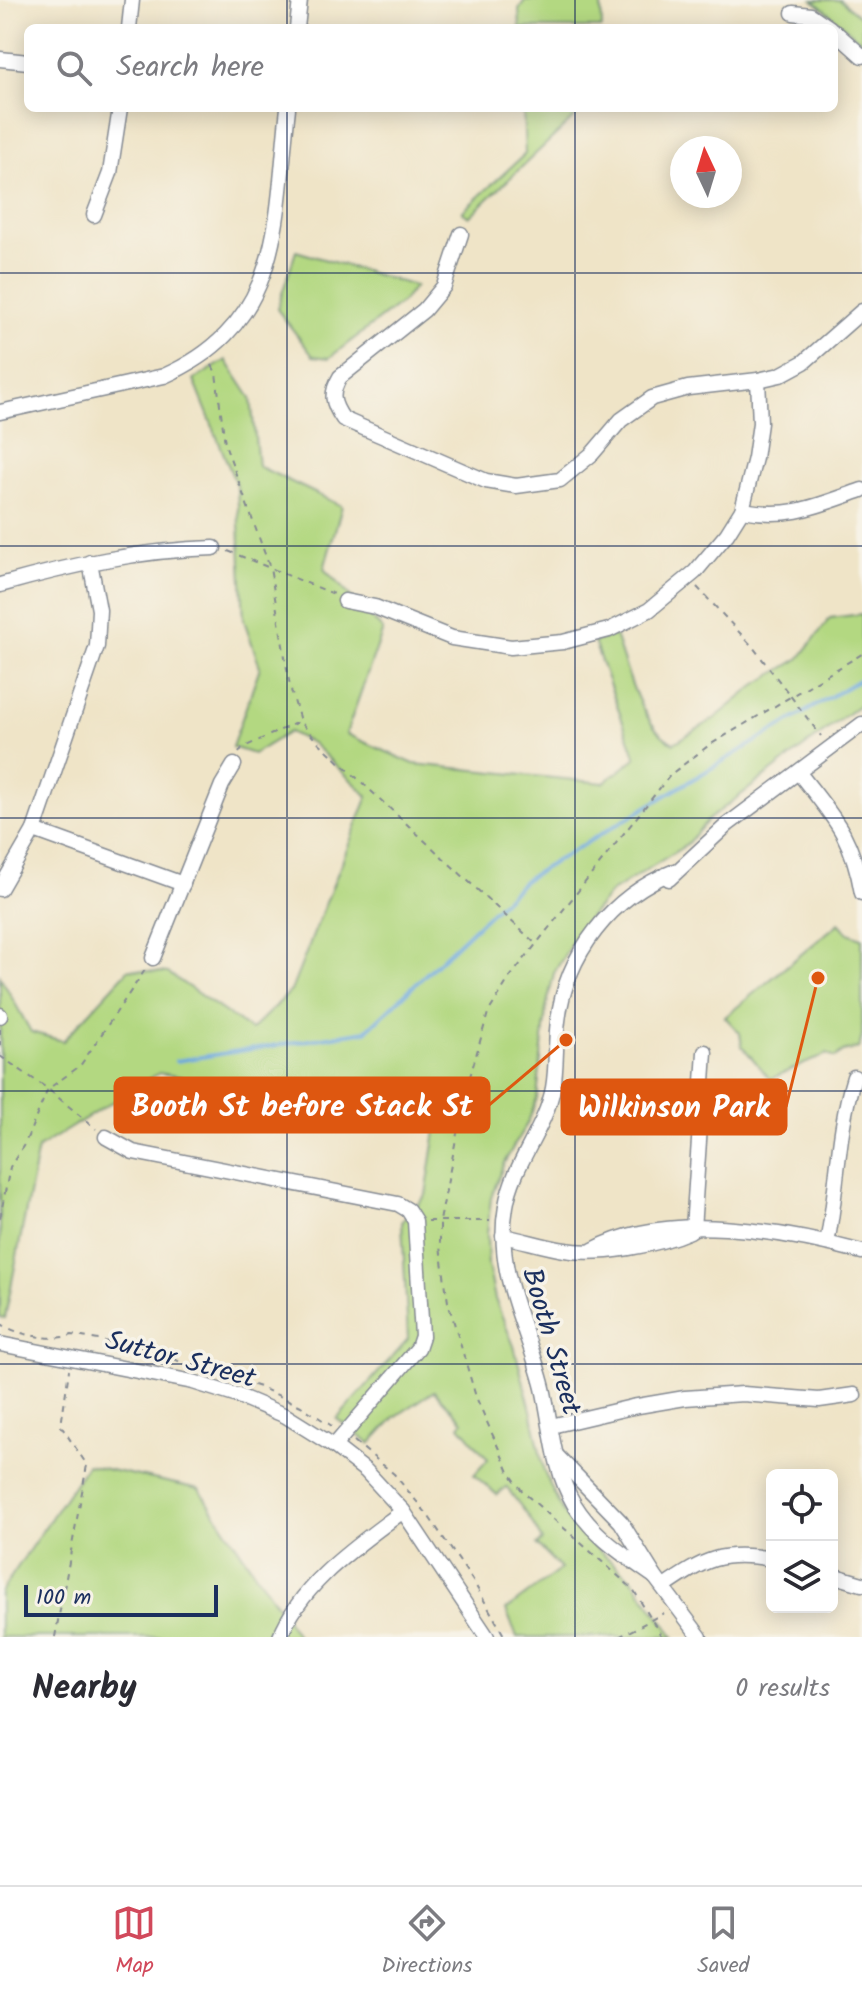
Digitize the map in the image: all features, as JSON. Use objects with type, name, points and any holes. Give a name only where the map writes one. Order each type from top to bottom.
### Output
[{"type":"street","points":[[129,24],[132,0]]},
{"type":"street","points":[[297,24],[300,0]]},
{"type":"street","points":[[793,13],[811,15],[824,24]]},
{"type":"street","points":[[838,35],[862,56]]},
{"type":"street","points":[[0,59],[24,62]]},
{"type":"street","points":[[94,215],[110,173],[119,112]]},
{"type":"street","points":[[0,412],[164,376],[206,353],[230,333],[258,292],[271,252],[288,112]]},
{"type":"street","points":[[461,234],[444,286],[424,310],[340,377],[332,390],[333,404],[343,419],[486,481],[516,486],[560,480],[592,454],[621,420],[652,398],[688,388],[780,375],[804,362],[862,311]]},
{"type":"street","points":[[345,601],[375,607],[452,638],[511,647],[563,642],[609,630],[649,610],[688,578],[727,534],[742,510],[760,423],[758,380]]},
{"type":"street","points":[[742,510],[769,515],[804,511],[862,490]]},
{"type":"street","points":[[0,585],[90,562],[168,550],[214,548]]},
{"type":"street","points":[[0,889],[34,830],[97,646],[99,610],[90,562]]},
{"type":"street","name":"Booth Street","points":[[659,1582],[606,1542],[588,1524],[566,1489],[555,1454],[537,1367],[506,1277],[503,1229],[510,1187],[540,1129],[551,1097],[558,1020],[568,972],[609,913],[656,878],[675,871],[727,825],[862,724]]},
{"type":"street","points":[[153,958],[222,785],[234,765]]},
{"type":"street","points":[[799,773],[847,837],[862,893]]},
{"type":"street","points":[[34,830],[183,884]]},
{"type":"street","points":[[693,1229],[705,1052]]},
{"type":"street","points":[[827,1243],[844,1110],[854,1077]]},
{"type":"street","points":[[106,1137],[133,1152],[398,1204],[408,1210],[415,1221],[422,1336],[418,1348],[334,1446]]},
{"type":"street","points":[[503,1229],[568,1251],[593,1250],[613,1239],[666,1228],[758,1231],[862,1252]]},
{"type":"street","name":"Suttor Street","points":[[1,1349],[71,1357],[193,1382],[286,1416],[334,1446],[366,1471],[403,1511],[487,1637]]},
{"type":"street","points":[[551,1426],[685,1398],[743,1394],[819,1400],[854,1395]]},
{"type":"street","name":"Booth Street","points":[[555,1454],[621,1522],[659,1582],[700,1637]]},
{"type":"street","points":[[280,1637],[297,1604],[315,1585],[347,1553],[403,1511]]},
{"type":"street","points":[[659,1582],[716,1556],[766,1558]]},
{"type":"street","points":[[838,1577],[862,1584]]},
{"type":"path","points":[[206,353],[216,373],[225,444],[270,568],[290,687],[300,721],[315,739],[536,944]]},
{"type":"path","points":[[214,548],[233,552],[331,592],[345,601]]},
{"type":"path","points":[[688,578],[753,647],[830,749]]},
{"type":"path","points":[[234,765],[242,748],[300,721]]},
{"type":"path","points":[[0,1218],[10,1167],[25,1143],[48,1089],[80,1066],[153,958]]},
{"type":"path","points":[[0,1016],[0,1056],[48,1089],[106,1137]]},
{"type":"path","points":[[415,1221],[503,1229]]},
{"type":"path","points":[[440,1221],[440,1247],[448,1302],[463,1359],[509,1472],[523,1492],[633,1589],[662,1637]]},
{"type":"path","points":[[0,1323],[7,1329],[61,1339],[72,1335],[161,1352],[184,1364],[260,1387],[301,1406],[344,1434],[394,1474],[427,1514],[473,1581],[505,1637]]},
{"type":"path","points":[[55,1637],[87,1465],[61,1426],[71,1357]]},
{"type":"path","points":[[619,1637],[678,1606]]},
{"type":"green space","points":[[525,0],[603,0],[602,24],[520,24],[519,9]]},
{"type":"green space","points":[[813,0],[840,0],[862,18],[862,42]]},
{"type":"green space","points":[[523,112],[580,112],[469,217],[462,212],[525,154]]},
{"type":"green space","points":[[296,251],[415,286],[403,301],[329,358],[313,356],[277,309]]},
{"type":"green space","points":[[226,360],[251,398],[258,466],[342,506],[324,569],[383,630],[346,734],[414,764],[604,783],[636,758],[594,642],[615,635],[644,711],[662,735],[674,743],[714,719],[757,684],[800,658],[830,618],[862,614],[862,703],[709,819],[686,845],[610,893],[581,927],[554,973],[546,1009],[537,1098],[528,1122],[504,1163],[491,1198],[487,1233],[488,1265],[495,1299],[514,1346],[544,1472],[562,1511],[587,1540],[632,1579],[674,1637],[517,1637],[506,1610],[561,1569],[537,1545],[542,1540],[506,1487],[497,1495],[474,1475],[488,1459],[460,1426],[463,1421],[434,1391],[395,1417],[370,1444],[337,1419],[408,1339],[402,1222],[426,1195],[438,1118],[159,1073],[38,1148],[5,1318],[0,1317],[0,976],[31,1032],[63,1041],[129,969],[168,973],[251,1030],[291,991],[368,796],[312,743],[289,732],[253,754],[232,747],[260,667],[244,620],[237,487],[194,380]]},
{"type":"green space","points":[[839,923],[848,933],[862,938],[862,1036],[859,1048],[843,1052],[835,1058],[827,1054],[770,1079],[742,1046],[740,1033],[725,1017]]},
{"type":"green space","points":[[87,1465],[199,1489],[298,1637],[0,1637],[0,1593]]},
{"type":"waterway","points":[[176,1061],[366,1031],[526,879],[862,678]]},
{"type":"place","name":"Wilkinson Park","points":[[818,978]]},
{"type":"place","name":"Booth St before Stack St","points":[[566,1040]]}]
